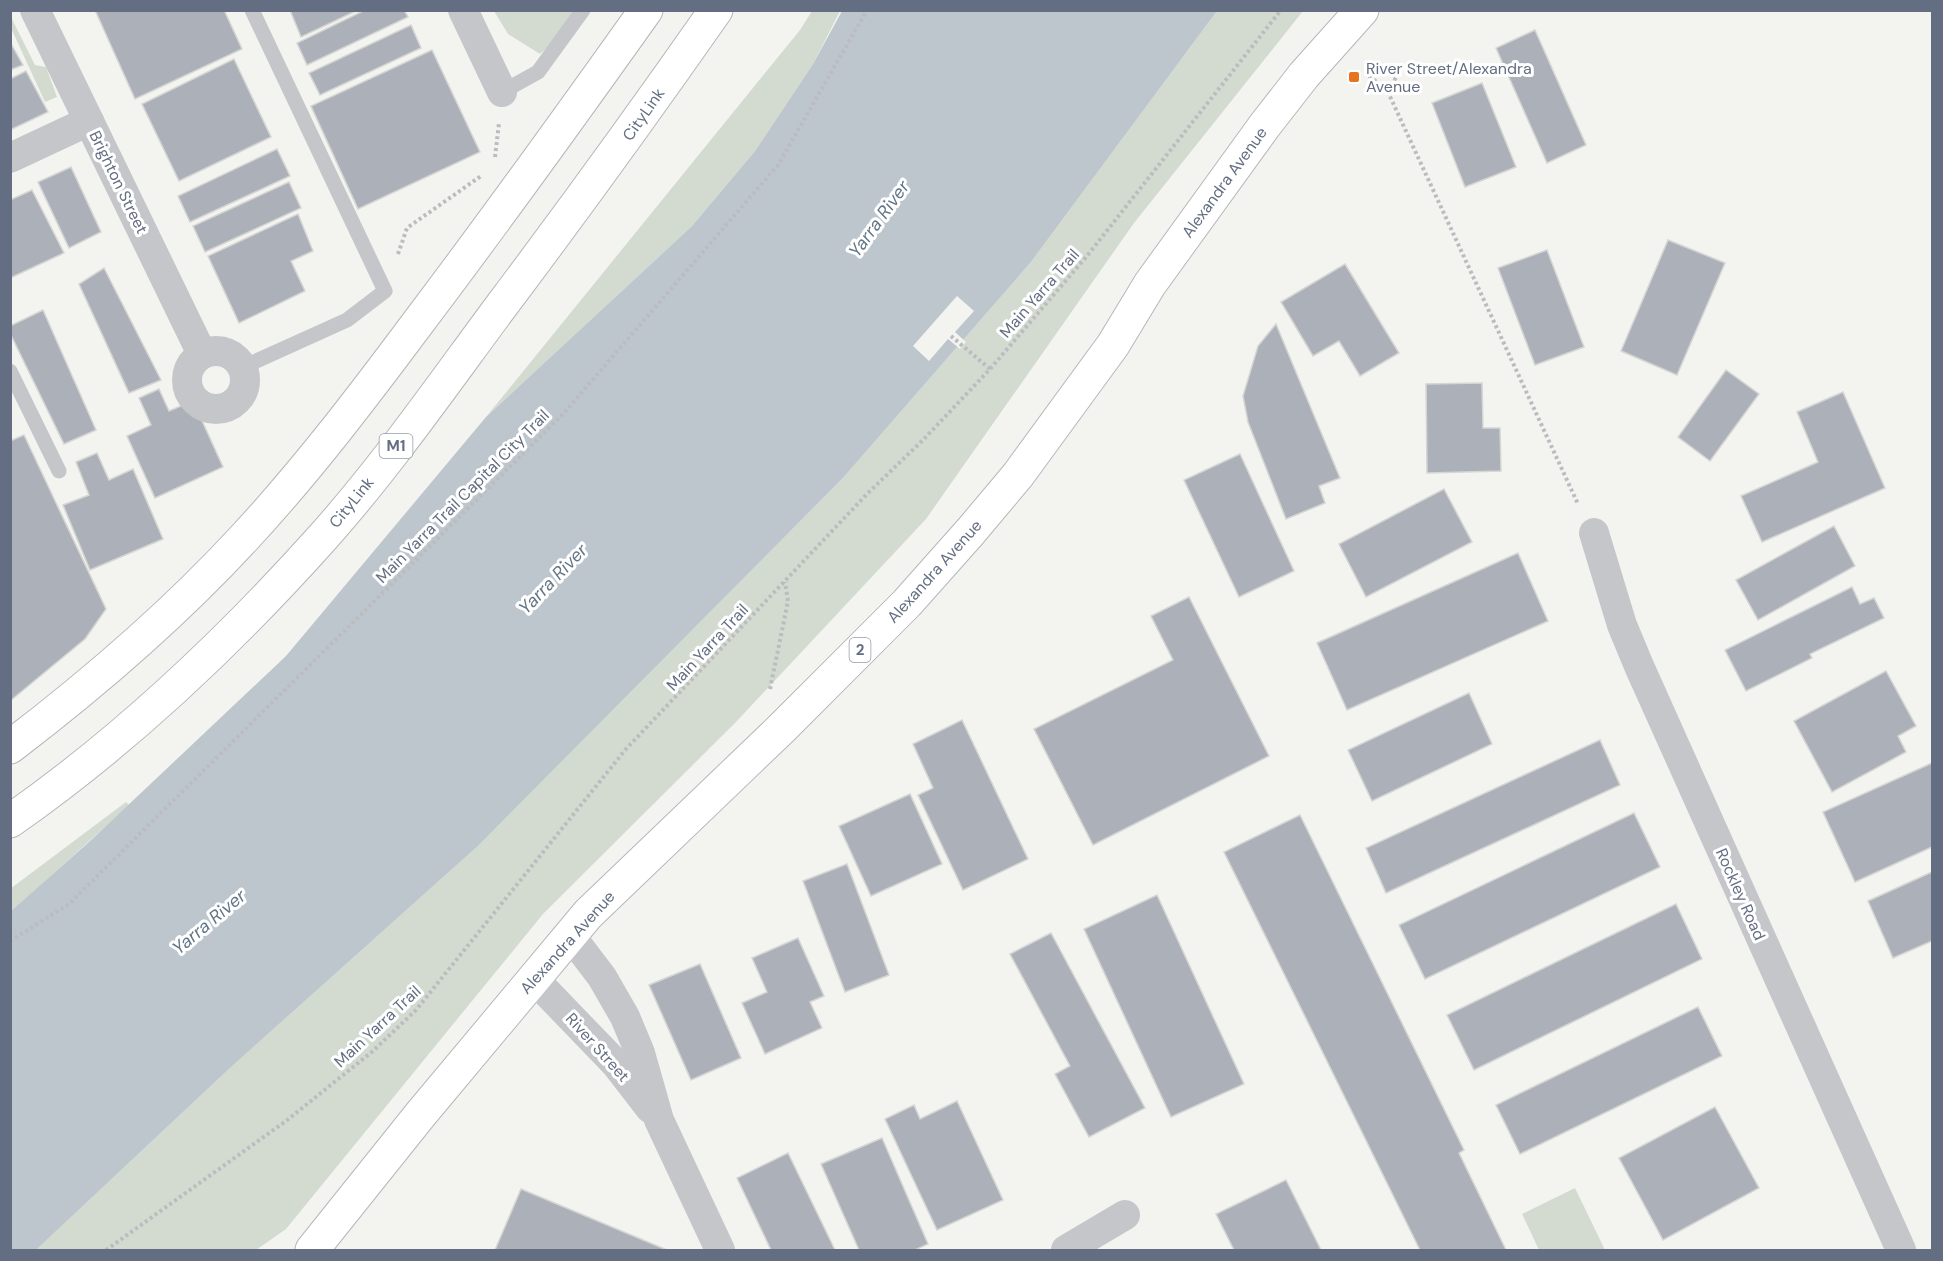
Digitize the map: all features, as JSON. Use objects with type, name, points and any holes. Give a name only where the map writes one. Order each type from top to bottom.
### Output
[{"type":"main road","points":[[10,747],[75,697],[191,593],[296,480],[346,419],[443,291],[646,10]]},
{"type":"main road","name":"CityLink","points":[[10,821],[89,762],[212,655],[324,536],[392,452],[489,324],[636,125],[716,10]]},
{"type":"main road","name":"Alexandra Avenue","points":[[312,1251],[570,935],[906,603],[1018,475],[1113,345],[1150,284],[1265,125],[1304,75],[1362,10]]},
{"type":"street","name":"Brighton Street","points":[[35,10],[202,354]]},
{"type":"street","points":[[463,10],[502,92]]},
{"type":"street","points":[[10,158],[89,121]]},
{"type":"street","points":[[212,351],[230,354],[243,367],[245,386],[241,395],[227,407],[207,407],[192,396],[188,387],[189,368],[202,354],[212,351]]},
{"type":"street","name":"Rockley Road","points":[[1594,533],[1622,625],[1639,666],[1901,1251]]},
{"type":"street","name":"River Street","points":[[570,935],[602,977],[625,1017],[640,1053],[659,1120],[720,1251]]},
{"type":"street","name":"River Street","points":[[533,978],[616,1064],[659,1120]]},
{"type":"street","points":[[1066,1251],[1125,1215]]},
{"type":"lane","points":[[243,367],[347,320],[385,291],[252,10]]},
{"type":"lane","points":[[502,92],[538,72],[583,10]]},
{"type":"lane","points":[[10,371],[59,471]]},
{"type":"path","name":"Main Yarra Trail Capital City Trail","points":[[10,941],[69,904],[564,412],[778,165],[867,10]]},
{"type":"path","name":"Main Yarra Trail","points":[[106,1251],[286,1121],[373,1051],[416,1010],[626,749],[990,369],[1087,256],[1281,10]]},
{"type":"path","points":[[1387,90],[1398,75]]},
{"type":"path","points":[[1369,76],[1387,90],[1566,481],[1594,533]]},
{"type":"path","points":[[494,167],[502,92]]},
{"type":"path","points":[[385,291],[407,228],[484,174]]},
{"type":"path","points":[[951,336],[990,369]]},
{"type":"path","points":[[781,729],[769,692],[788,601],[785,582]]},
{"type":"shaded area","points":[[494,11],[577,11],[556,39],[540,54],[508,34]]},
{"type":"shaded area","points":[[812,11],[840,11],[813,64],[755,151],[692,226],[486,417],[800,30]]},
{"type":"shaded area","points":[[1217,11],[1303,11],[1134,223],[926,519],[736,722],[543,914],[286,1229],[256,1250],[36,1250],[230,1068],[478,846],[843,478],[1031,262]]},
{"type":"shaded area","points":[[10,15],[35,65],[46,67],[57,97],[45,102],[11,28]]},
{"type":"shaded area","points":[[126,802],[129,805],[11,912],[10,889]]},
{"type":"shaded area","points":[[1575,1188],[1605,1250],[1539,1250],[1522,1214]]},
{"type":"water","name":"Yarra River","points":[[842,11],[1217,11],[1031,262],[843,478],[478,846],[230,1068],[36,1250],[11,1250],[10,912],[89,842],[286,656],[486,417],[692,226],[755,151],[813,64]]},
{"type":"pier","points":[[957,296],[974,311],[955,332],[966,342],[960,349],[948,339],[929,361],[913,346]]},
{"type":"building","points":[[95,10],[224,10],[242,49],[135,99]]},
{"type":"building","points":[[290,10],[358,10],[301,37]]},
{"type":"building","points":[[365,10],[404,10],[408,17],[307,65],[297,43]]},
{"type":"building","points":[[411,25],[421,48],[320,95],[309,73]]},
{"type":"building","points":[[1535,30],[1586,145],[1547,163],[1496,48]]},
{"type":"building","points":[[10,42],[23,65],[10,70]]},
{"type":"building","points":[[432,50],[480,152],[358,209],[311,106]]},
{"type":"building","points":[[234,59],[271,137],[179,181],[142,104]]},
{"type":"building","points":[[26,71],[48,112],[10,130],[10,79]]},
{"type":"building","points":[[1482,83],[1516,167],[1465,187],[1432,103]]},
{"type":"building","points":[[277,149],[290,176],[190,222],[178,196]]},
{"type":"building","points":[[71,167],[101,232],[69,248],[38,182]]},
{"type":"building","points":[[289,182],[301,208],[205,252],[193,226]]},
{"type":"building","points":[[32,190],[64,253],[10,278],[10,200]]},
{"type":"building","points":[[298,214],[313,251],[291,261],[305,291],[239,323],[208,256]]},
{"type":"building","points":[[1668,240],[1725,263],[1677,375],[1621,351]]},
{"type":"building","points":[[1547,250],[1584,347],[1535,365],[1498,268]]},
{"type":"building","points":[[1345,264],[1399,353],[1360,376],[1339,341],[1313,356],[1281,302]]},
{"type":"building","points":[[104,268],[161,380],[129,393],[79,284]]},
{"type":"building","points":[[43,310],[96,430],[64,444],[10,333],[10,326]]},
{"type":"building","points":[[1276,324],[1340,478],[1319,486],[1325,503],[1286,519],[1248,422],[1243,396],[1258,346]]},
{"type":"building","points":[[1726,370],[1759,394],[1710,461],[1678,437]]},
{"type":"building","points":[[1482,383],[1483,428],[1500,428],[1501,471],[1427,473],[1426,384]]},
{"type":"building","points":[[159,389],[169,411],[193,401],[223,467],[155,498],[127,436],[151,425],[139,398]]},
{"type":"building","points":[[1843,392],[1885,488],[1762,542],[1741,496],[1818,462],[1797,412]]},
{"type":"building","points":[[24,435],[106,609],[85,639],[10,701],[10,441]]},
{"type":"building","points":[[97,453],[109,480],[133,469],[163,539],[90,570],[63,505],[89,495],[76,462]]},
{"type":"building","points":[[1240,454],[1294,571],[1239,597],[1184,480]]},
{"type":"building","points":[[1444,489],[1472,542],[1366,597],[1339,544]]},
{"type":"building","points":[[1834,526],[1855,566],[1758,620],[1736,580]]},
{"type":"building","points":[[1518,553],[1548,621],[1347,710],[1317,643]]},
{"type":"building","points":[[1852,587],[1860,604],[1874,598],[1884,618],[1810,654],[1812,658],[1746,691],[1725,650]]},
{"type":"building","points":[[1189,597],[1269,756],[1093,845],[1034,729],[1173,660],[1151,616]]},
{"type":"building","points":[[1886,671],[1916,726],[1898,736],[1906,752],[1832,792],[1794,721]]},
{"type":"building","points":[[1469,693],[1492,744],[1372,801],[1348,750]]},
{"type":"building","points":[[962,720],[1028,859],[963,890],[918,795],[933,788],[913,744]]},
{"type":"building","points":[[1600,740],[1620,785],[1386,893],[1366,848]]},
{"type":"building","points":[[1932,763],[1932,847],[1855,882],[1823,812]]},
{"type":"building","points":[[910,794],[942,864],[871,896],[839,826]]},
{"type":"building","points":[[1634,813],[1660,867],[1425,979],[1399,925]]},
{"type":"building","points":[[1300,815],[1464,1150],[1459,1153],[1506,1250],[1420,1250],[1224,852]]},
{"type":"building","points":[[847,864],[889,975],[845,992],[803,881]]},
{"type":"building","points":[[1932,872],[1932,941],[1893,958],[1868,901]]},
{"type":"building","points":[[1157,895],[1244,1084],[1171,1117],[1084,929]]},
{"type":"building","points":[[1676,904],[1702,959],[1474,1070],[1447,1015]]},
{"type":"building","points":[[1051,933],[1145,1108],[1089,1137],[1055,1074],[1070,1066],[1010,954]]},
{"type":"building","points":[[798,938],[824,996],[810,1002],[822,1028],[765,1054],[742,1003],[767,992],[752,958]]},
{"type":"building","points":[[700,964],[741,1058],[691,1080],[649,985]]},
{"type":"building","points":[[1698,1007],[1722,1056],[1520,1154],[1496,1105]]},
{"type":"building","points":[[957,1101],[1003,1200],[937,1230],[885,1119],[914,1105],[920,1119]]},
{"type":"building","points":[[1715,1107],[1759,1188],[1663,1240],[1619,1158]]},
{"type":"building","points":[[882,1138],[928,1244],[915,1250],[859,1250],[821,1164]]},
{"type":"building","points":[[788,1153],[835,1250],[771,1250],[737,1178]]},
{"type":"building","points":[[1286,1180],[1321,1250],[1234,1250],[1216,1214]]},
{"type":"building","points":[[521,1189],[667,1250],[495,1250]]},
{"type":"place","name":"River Street/Alexandra Avenue","points":[[1354,77]]}]
